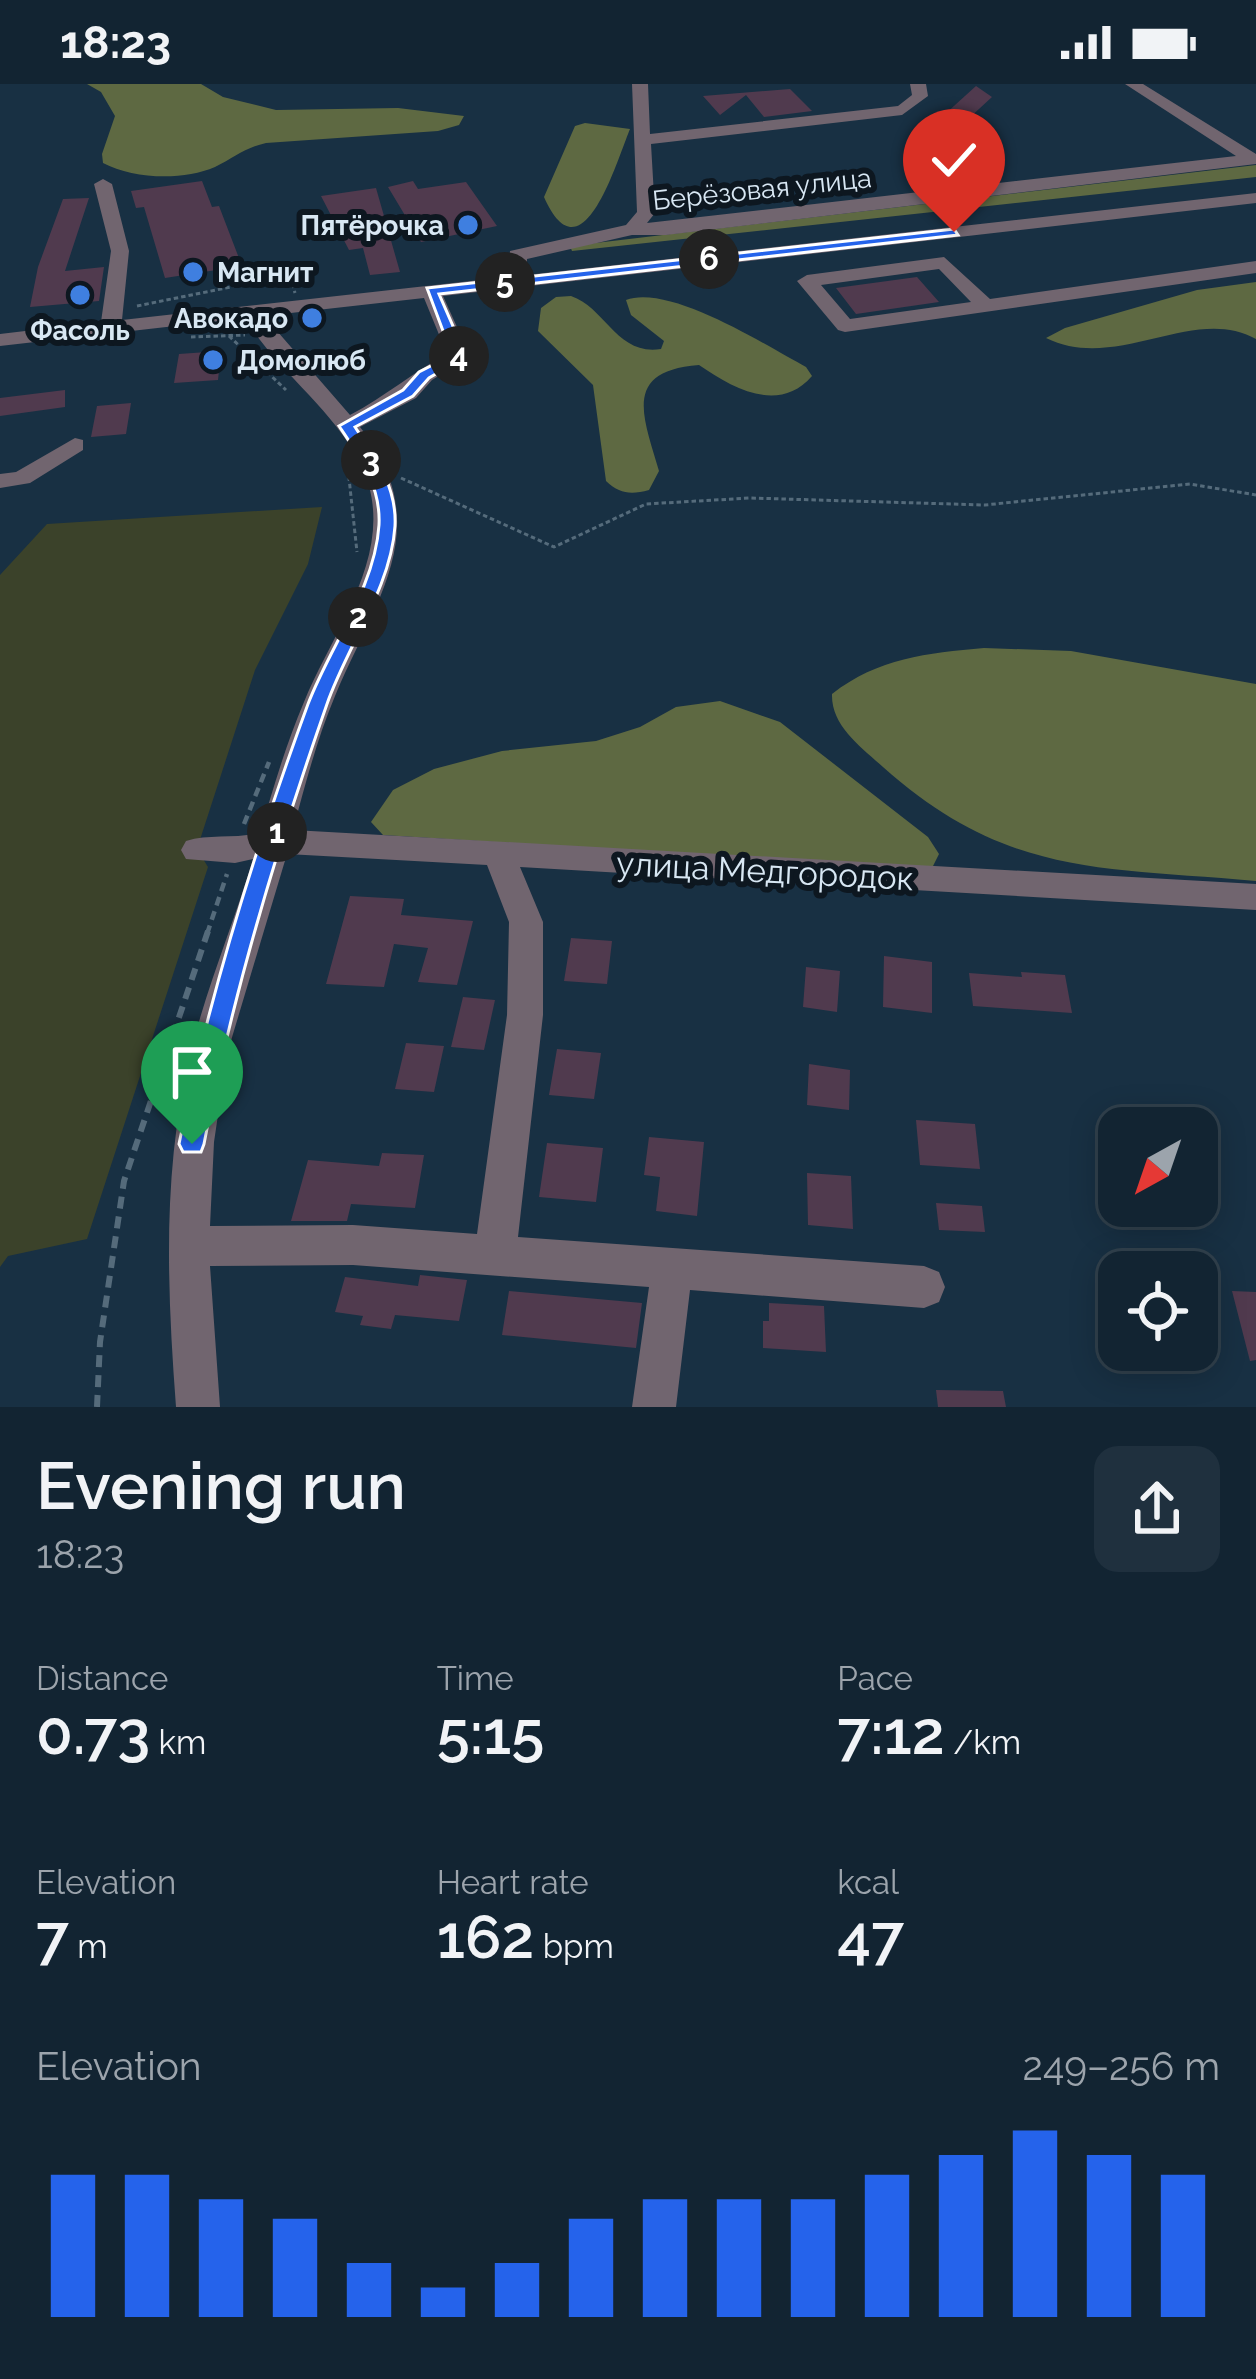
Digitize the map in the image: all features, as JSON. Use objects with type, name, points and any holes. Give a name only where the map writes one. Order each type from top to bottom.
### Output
[{"type":"street","points":[[632,229],[646,213],[640,84]]},
{"type":"street","points":[[640,140],[902,110],[920,96],[917,84]]},
{"type":"street","points":[[1133,84],[1254,159]]},
{"type":"street","name":"Берёзовая улица","points":[[517,281],[517,255],[632,229],[666,230],[1254,159]]},
{"type":"street","points":[[103,184],[120,251],[110,319]]},
{"type":"street","points":[[0,340],[110,319],[299,306],[1256,198]]},
{"type":"street","points":[[985,305],[944,263],[807,280],[845,326],[1256,267]]},
{"type":"street","points":[[346,426],[408,393],[424,375],[459,356],[431,291]]},
{"type":"street","points":[[198,1407],[188,1246],[192,1144],[209,1053],[320,696],[383,555],[387,520],[376,469],[346,426],[280,358],[250,311]]},
{"type":"street","points":[[0,481],[22,478],[75,445]]},
{"type":"street","name":"улица Медгородок","points":[[197,850],[235,851],[275,841],[1256,897]]},
{"type":"street","points":[[496,1256],[526,992],[526,922],[500,856]]},
{"type":"street","points":[[188,1246],[353,1245],[924,1286]]},
{"type":"street","points":[[654,1407],[672,1269]]},
{"type":"path","points":[[110,319],[290,275],[299,306]]},
{"type":"path","points":[[376,469],[464,502],[554,547],[646,504],[750,498],[985,505],[1190,484],[1256,495]]},
{"type":"green space","points":[[87,84],[201,84],[223,97],[276,110],[398,108],[464,116],[459,125],[438,131],[266,143],[202,172],[143,175],[103,163],[115,116],[101,92]]},
{"type":"green space","points":[[575,126],[630,129],[596,207],[572,227],[558,220],[544,197]]},
{"type":"green space","points":[[1256,165],[1256,177],[572,251],[570,246]]},
{"type":"green space","points":[[1256,282],[1256,339],[1232,330],[1207,329],[1100,348],[1073,347],[1046,338],[1065,328],[1197,290]]},
{"type":"green space","points":[[571,296],[633,345],[661,349],[664,341],[631,315],[626,300],[645,297],[691,308],[743,332],[806,367],[812,376],[785,394],[771,396],[741,389],[699,365],[658,376],[648,387],[644,415],[659,471],[649,490],[621,491],[606,481],[593,385],[538,331],[541,308],[556,297]]},
{"type":"green space","points":[[322,507],[308,564],[255,670],[197,849],[208,867],[87,1239],[8,1256],[0,1267],[0,575],[47,524]]},
{"type":"green space","points":[[984,648],[1071,651],[1256,684],[1256,881],[1103,868],[1014,848],[928,803],[857,744],[836,716],[832,694],[867,672],[923,655]]},
{"type":"green space","points":[[720,701],[780,722],[928,837],[939,854],[931,870],[383,835],[371,822],[393,790],[434,769],[502,751],[596,741],[640,727],[676,707]]},
{"type":"building","points":[[976,86],[992,97],[967,120],[944,115]]},
{"type":"building","points":[[790,89],[812,111],[764,117],[746,95],[720,115],[703,96]]},
{"type":"building","points":[[202,181],[212,207],[219,206],[242,266],[165,278],[144,207],[136,208],[131,191]]},
{"type":"building","points":[[413,181],[418,189],[466,182],[497,226],[421,242],[388,187]]},
{"type":"building","points":[[376,188],[400,272],[370,275],[363,248],[349,250],[321,196]]},
{"type":"building","points":[[89,198],[65,271],[104,267],[99,301],[30,307],[38,267],[63,199]]},
{"type":"building","points":[[917,277],[939,302],[856,314],[836,288]]},
{"type":"building","points":[[221,351],[218,380],[174,383],[179,354]]},
{"type":"building","points":[[65,390],[65,407],[0,416],[0,398]]},
{"type":"building","points":[[131,403],[126,434],[91,437],[97,406]]},
{"type":"building","points":[[350,896],[404,899],[401,915],[473,921],[457,985],[418,982],[428,948],[394,944],[384,987],[326,984]]},
{"type":"building","points":[[571,938],[612,941],[607,984],[564,981]]},
{"type":"building","points":[[884,956],[932,962],[932,1013],[883,1007]]},
{"type":"building","points":[[806,967],[840,971],[837,1012],[803,1007]]},
{"type":"building","points":[[1021,972],[1065,975],[1072,1013],[973,1006],[969,973],[1022,977]]},
{"type":"building","points":[[463,997],[495,1000],[484,1050],[451,1047]]},
{"type":"building","points":[[406,1043],[444,1046],[434,1092],[395,1089]]},
{"type":"building","points":[[557,1049],[601,1053],[594,1099],[549,1095]]},
{"type":"building","points":[[809,1064],[850,1070],[849,1110],[807,1105]]},
{"type":"building","points":[[916,1120],[975,1124],[980,1169],[920,1165]]},
{"type":"building","points":[[649,1137],[704,1142],[697,1216],[656,1211],[660,1177],[644,1175]]},
{"type":"building","points":[[547,1143],[603,1148],[596,1202],[539,1197]]},
{"type":"building","points":[[382,1153],[424,1155],[415,1208],[351,1204],[347,1221],[291,1221],[308,1160],[379,1166]]},
{"type":"building","points":[[807,1173],[851,1176],[853,1229],[808,1225]]},
{"type":"building","points":[[936,1203],[982,1206],[985,1232],[939,1230]]},
{"type":"building","points":[[420,1275],[467,1280],[459,1321],[395,1315],[391,1329],[360,1325],[363,1316],[335,1312],[345,1277],[418,1286]]},
{"type":"building","points":[[509,1291],[642,1303],[636,1348],[502,1335]]},
{"type":"building","points":[[1232,1291],[1256,1292],[1256,1360],[1250,1361]]},
{"type":"building","points":[[769,1303],[824,1306],[826,1352],[763,1348]]},
{"type":"building","points":[[936,1390],[1003,1391],[1006,1407],[938,1407]]},
{"type":"place","name":"Пятёрочка","points":[[468,225]]},
{"type":"place","name":"Магнит","points":[[193,272]]},
{"type":"place","name":"Фасоль","points":[[80,295]]},
{"type":"place","name":"Авокадо","points":[[312,318]]},
{"type":"place","name":"Домолюб","points":[[213,360]]},
{"type":"route","points":[[192,1144],[209,1053],[295,769],[320,696],[383,555],[387,520],[383,493],[364,447],[346,426],[408,393],[424,375],[459,356],[431,291],[954,232]]}]
